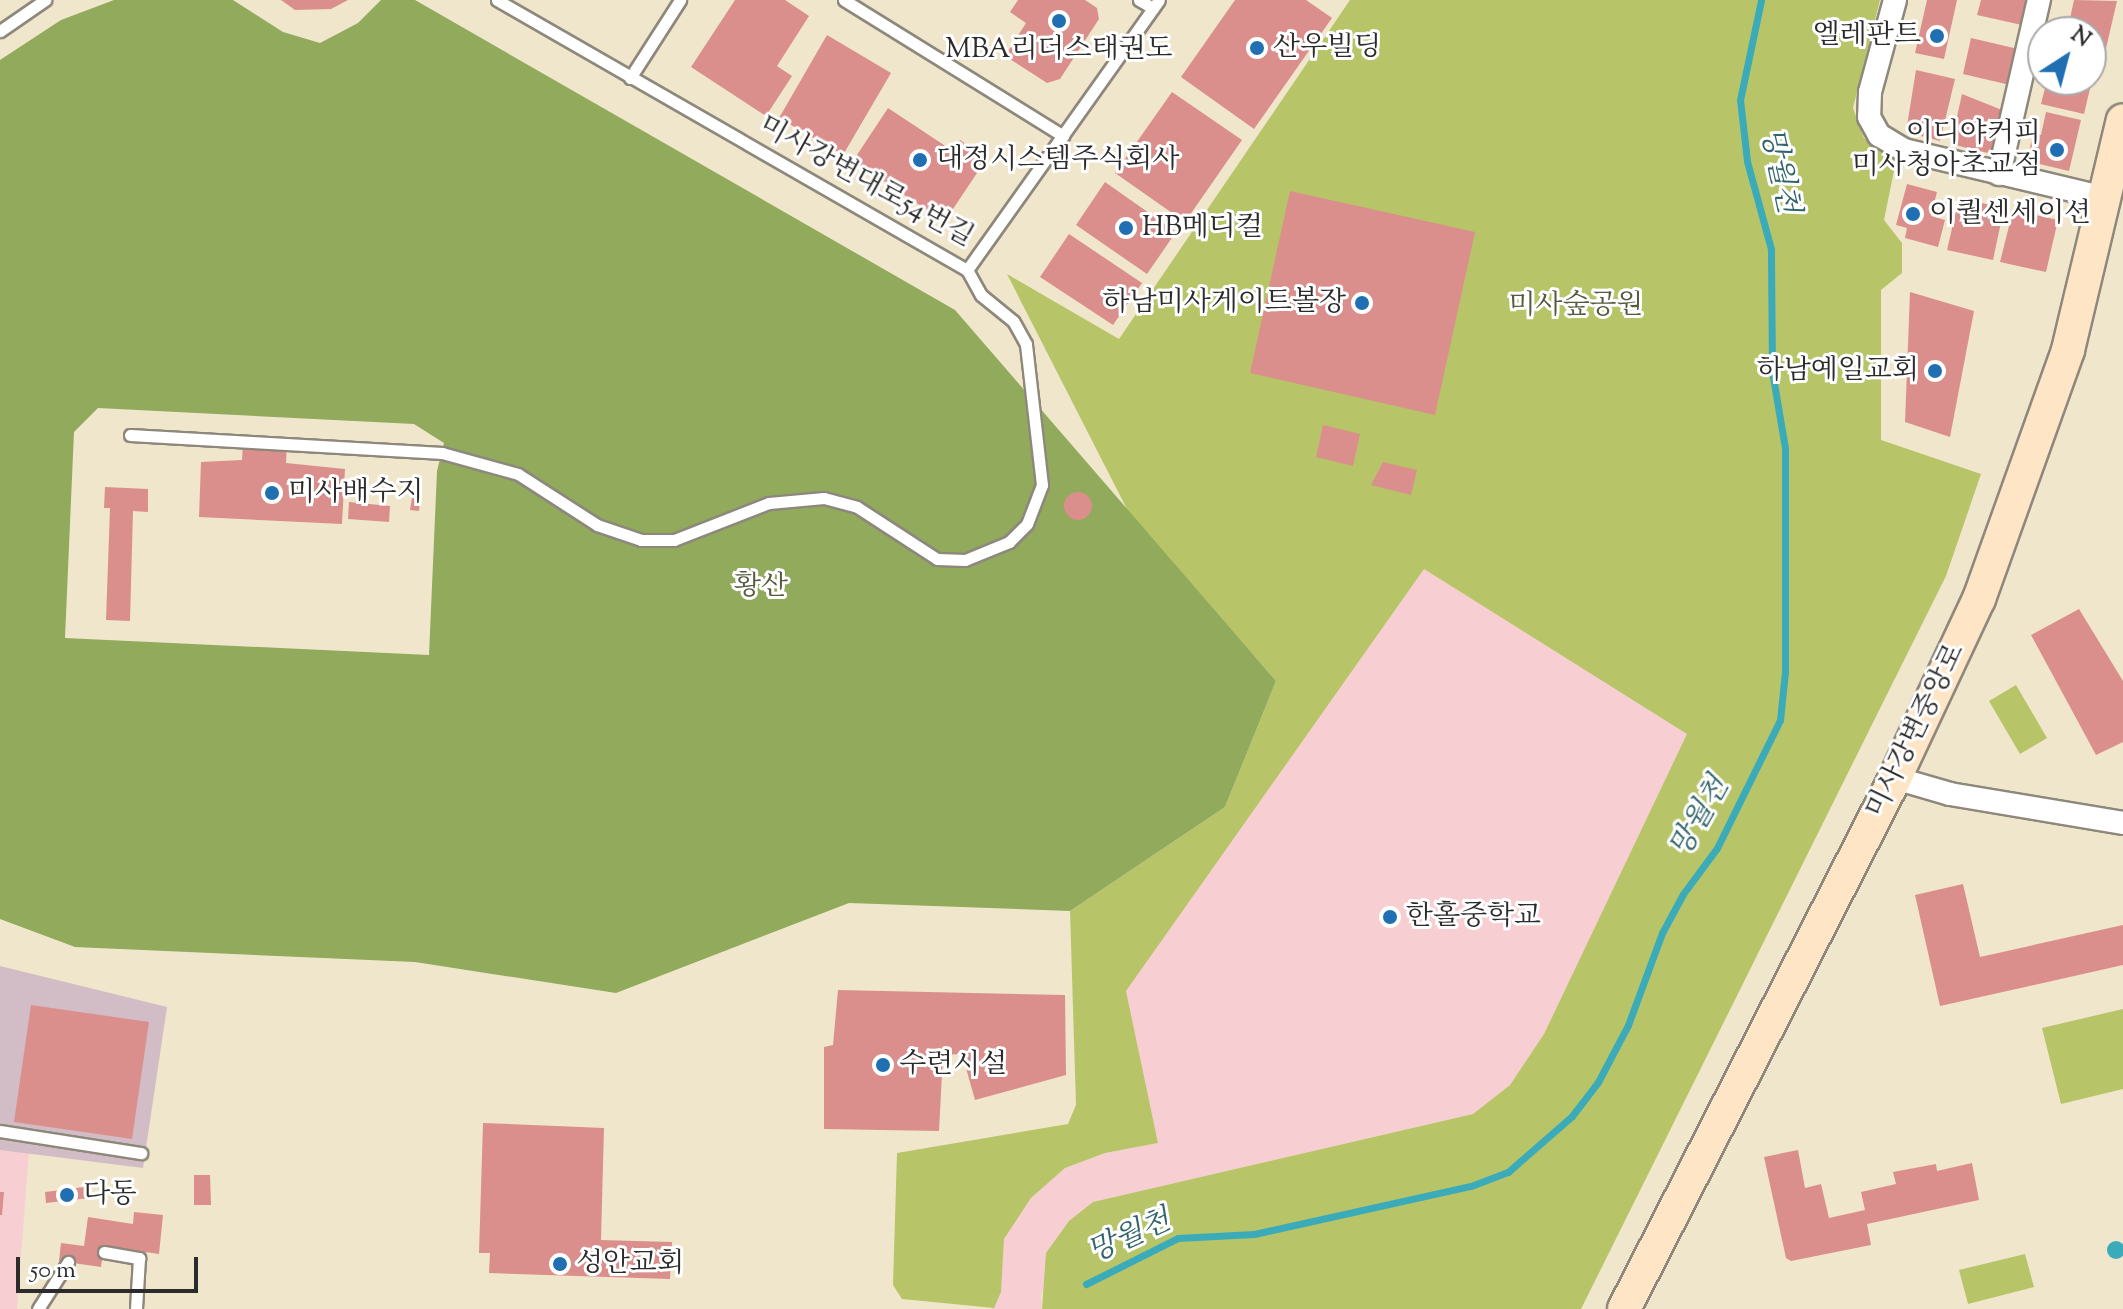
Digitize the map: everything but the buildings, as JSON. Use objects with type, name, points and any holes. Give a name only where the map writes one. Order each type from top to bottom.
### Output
[{"type":"street","points":[[1895,0],[1870,92],[1869,117],[1879,135],[1904,150],[2102,197]]},
{"type":"street","points":[[1999,174],[2039,0]]},
{"type":"street","name":"미사강변중앙로","points":[[1624,1309],[1895,778],[1979,599],[2044,424],[2080,305],[2102,197],[2123,120]]},
{"type":"street","points":[[1895,778],[1950,794],[2123,823]]},
{"type":"lane","points":[[0,31],[45,0]]},
{"type":"lane","name":"미사강변대로54번길","points":[[497,0],[967,270],[1156,4]]},
{"type":"lane","points":[[630,78],[680,0]]},
{"type":"lane","points":[[844,0],[1063,136]]},
{"type":"lane","points":[[1139,0],[1156,4]]},
{"type":"lane","points":[[130,435],[442,453],[518,474],[597,525],[641,540],[674,540],[769,503],[824,498],[857,507],[937,559],[965,560],[1009,542],[1027,524],[1042,485],[1026,344],[1013,321],[981,295],[967,270]]},
{"type":"lane","points":[[0,1131],[141,1153]]},
{"type":"lane","points":[[104,1252],[139,1258],[136,1309]]},
{"type":"lane","points":[[38,1309],[68,1262]]},
{"type":"shaded area","name":"한홀중학교","points":[[1424,569],[1688,734],[1544,1034],[1510,1085],[1473,1114],[1093,1202],[1041,1294],[1042,1309],[991,1309],[1001,1292],[1004,1239],[1031,1198],[1065,1168],[1105,1153],[1158,1143],[1125,991]]},
{"type":"shaded area","points":[[0,966],[167,1007],[143,1168],[0,1150]]},
{"type":"shaded area","points":[[0,1149],[29,1152],[17,1309],[0,1309]]},
{"type":"green space","name":"황산","points":[[114,0],[233,0],[283,32],[320,43],[358,23],[381,0],[415,0],[955,310],[1276,681],[1225,807],[1070,911],[849,903],[616,993],[415,962],[75,947],[0,919],[0,60],[61,20]],"holes":[[[98,408],[414,424],[444,443],[437,471],[429,655],[65,638],[74,432]]]},
{"type":"green space","name":"미사숲공원","points":[[1350,0],[1880,0],[1853,108],[1864,138],[1896,161],[1884,220],[1902,243],[1902,273],[1881,290],[1881,440],[1981,474],[1946,576],[1581,1309],[1042,1309],[1046,1253],[1069,1221],[1093,1202],[1473,1114],[1510,1085],[1544,1034],[1687,734],[1424,569],[1126,991],[1158,1143],[1105,1153],[1065,1168],[1031,1198],[1004,1239],[1001,1292],[994,1308],[902,1299],[893,1285],[897,1153],[1068,1124],[1076,1105],[1070,911],[1225,807],[1276,681],[1130,515],[1007,274],[1119,339]]},
{"type":"green space","points":[[2016,685],[2047,738],[2020,754],[1989,701]]},
{"type":"green space","points":[[2123,1009],[2123,1089],[2061,1104],[2042,1028]]},
{"type":"green space","points":[[2025,1254],[2034,1287],[1968,1304],[1959,1270]]},
{"type":"water","points":[[2116,1241],[2125,1250],[2116,1259],[2107,1250]]},
{"type":"waterway","name":"망월천","points":[[1086,1284],[1178,1238],[1254,1234],[1471,1186],[1508,1172],[1572,1116],[1598,1082],[1628,1025],[1662,933],[1683,894],[1717,848],[1780,720],[1785,672],[1785,448],[1772,371],[1771,249],[1747,161],[1740,100],[1761,0]]},
{"type":"place","name":"MBA리더스태권도","points":[[1059,21]]},
{"type":"place","name":"엘레판트","points":[[1937,36]]},
{"type":"place","name":"산우빌딩","points":[[1257,48]]},
{"type":"place","name":"이디야커피 미사청아초교점","points":[[2057,150]]},
{"type":"place","name":"대정시스템주식회사","points":[[920,160]]},
{"type":"place","name":"이퀄센세이션","points":[[1913,214]]},
{"type":"place","name":"HB메디컬","points":[[1126,228]]},
{"type":"place","name":"하남미사게이트볼장","points":[[1362,303]]},
{"type":"place","name":"하남예일교회","points":[[1935,371]]},
{"type":"place","name":"미사배수지","points":[[272,493]]},
{"type":"place","name":"한홀중학교","points":[[1390,917]]},
{"type":"place","name":"수련시설","points":[[883,1065]]},
{"type":"place","name":"다동","points":[[67,1195]]},
{"type":"place","name":"성안교회","points":[[560,1264]]}]
